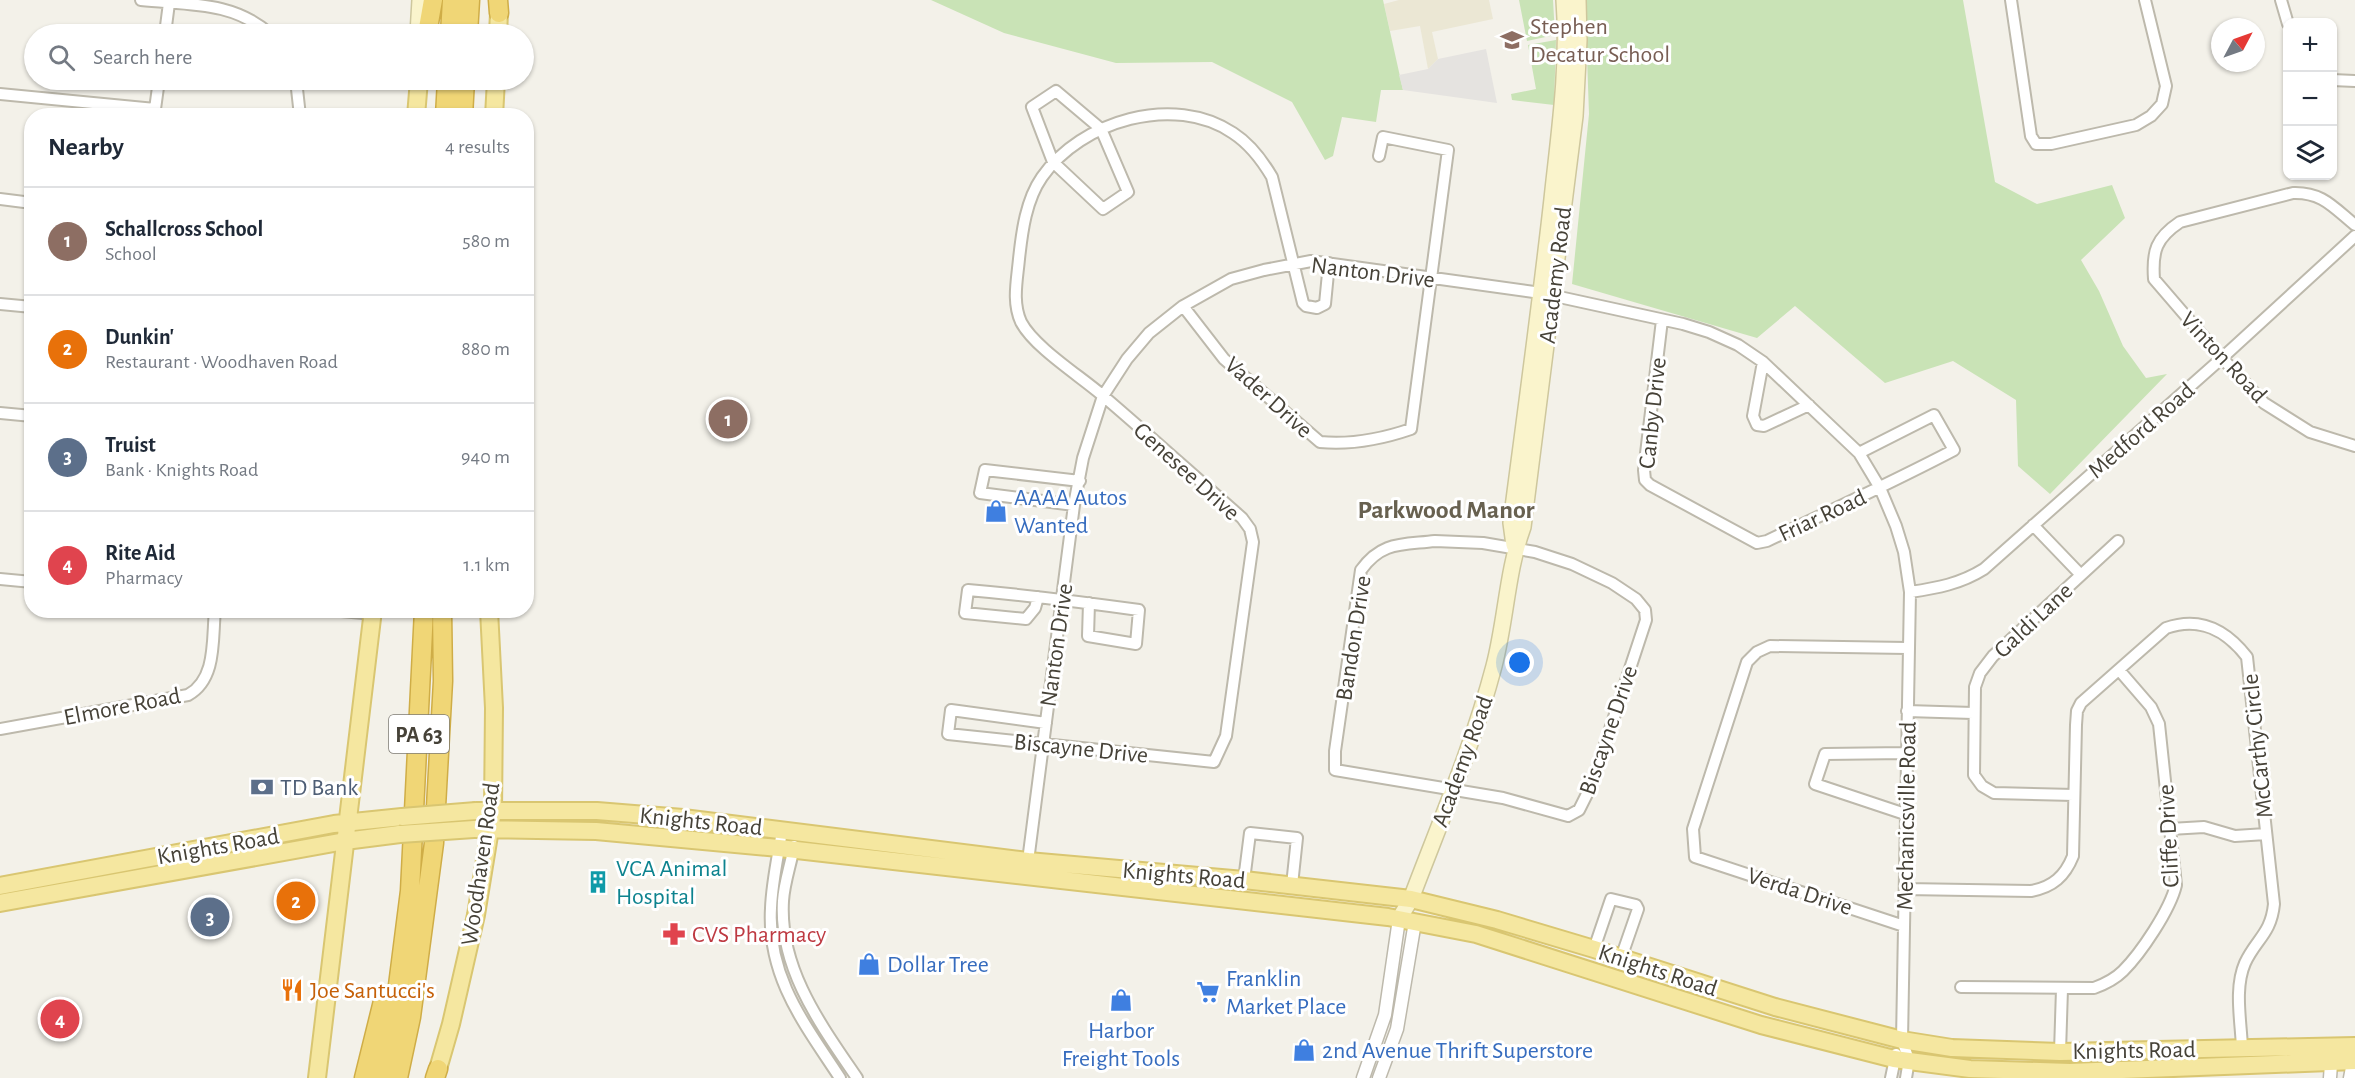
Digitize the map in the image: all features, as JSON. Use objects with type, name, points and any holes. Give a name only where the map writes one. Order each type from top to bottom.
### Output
[{"type":"highway","points":[[429,24],[433,0]]},
{"type":"highway","points":[[451,24],[452,0]]},
{"type":"highway","points":[[469,24],[470,0]]},
{"type":"highway","points":[[445,108],[446,90]]},
{"type":"highway","points":[[463,108],[464,90]]},
{"type":"highway","name":"PA 63","points":[[382,1078],[396,1001],[409,902],[424,618]]},
{"type":"highway","name":"Woodhaven Road","points":[[398,1078],[411,1017],[434,843],[443,681],[442,618]]},
{"type":"highway","points":[[443,681],[450,618]]},
{"type":"highway","points":[[364,1078],[382,1007],[410,856]]},
{"type":"main road","points":[[419,24],[420,0]]},
{"type":"main road","name":"Academy Road","points":[[1407,921],[1411,898],[1475,730],[1494,666],[1506,615],[1515,549],[1523,527],[1565,79],[1564,0]]},
{"type":"main road","name":"Academy Road","points":[[1546,294],[1575,116],[1579,58],[1578,0]]},
{"type":"main road","points":[[498,24],[499,4]]},
{"type":"main road","points":[[417,108],[418,90]]},
{"type":"main road","points":[[494,108],[495,90]]},
{"type":"main road","points":[[317,1078],[372,618]]},
{"type":"main road","name":"Woodhaven Road","points":[[437,1075],[476,915],[482,829],[493,811],[494,708],[489,618]]},
{"type":"main road","name":"Knights Road","points":[[0,885],[348,823],[476,811],[597,811],[789,831],[1028,861],[1244,880],[1411,898],[1497,920],[1594,949],[1775,1007],[1902,1040],[1952,1048],[2066,1052],[2242,1048],[2351,1059]]},
{"type":"main road","name":"Knights Road","points":[[0,903],[345,841],[400,834],[482,829],[596,831],[786,849],[1407,921],[1476,934],[1761,1025],[1901,1059],[1970,1069],[2072,1072],[2330,1071],[2351,1059]]},
{"type":"main road","points":[[252,839],[256,857]]},
{"type":"main road","points":[[72,872],[77,889]]},
{"type":"main road","points":[[1615,978],[1621,958]]},
{"type":"main road","points":[[2066,1052],[2072,1072]]},
{"type":"street","points":[[141,0],[219,8],[238,13],[257,24]]},
{"type":"street","points":[[2011,0],[2031,136],[2036,144],[2051,144],[2136,124],[2151,116],[2162,104],[2166,86],[2145,0]]},
{"type":"street","points":[[2281,0],[2286,18]]},
{"type":"street","points":[[166,24],[169,3]]},
{"type":"street","points":[[2337,80],[2355,81]]},
{"type":"street","points":[[155,108],[158,90]]},
{"type":"street","points":[[297,90],[299,108]]},
{"type":"street","points":[[1056,91],[1101,129],[1128,192],[1103,209],[1053,162],[1032,107],[1056,91]]},
{"type":"street","points":[[0,94],[145,108]]},
{"type":"street","points":[[1053,162],[1070,148],[1101,129],[1131,119],[1157,115],[1186,116],[1214,123],[1233,133],[1262,161],[1272,177],[1303,303],[1306,306],[1317,308],[1325,304],[1329,263]]},
{"type":"street","points":[[1379,156],[1383,137],[1448,150],[1431,279]]},
{"type":"street","name":"Genesee Drive","points":[[1053,162],[1040,179],[1028,204],[1015,302],[1024,325],[1036,341],[1103,396],[1242,518],[1250,529],[1253,542],[1226,736],[1214,762],[1210,762]]},
{"type":"street","name":"Vinton Road","points":[[2355,225],[2322,197],[2309,192],[2281,195],[2180,222],[2166,231],[2156,248],[2153,263],[2154,279],[2264,403],[2310,432],[2355,446]]},
{"type":"street","points":[[0,199],[24,201]]},
{"type":"street","name":"Medford Road","points":[[1910,592],[1947,586],[1968,579],[1984,569],[2222,358],[2355,236]]},
{"type":"street","name":"Nanton Drive","points":[[1028,861],[1074,505],[1085,449],[1103,396],[1127,359],[1149,333],[1183,306],[1231,279],[1311,261],[1329,263],[1546,294],[1709,332],[1738,345],[1763,362],[1859,453],[1881,488],[1896,526],[1904,552],[1910,592]]},
{"type":"street","name":"Vader Drive","points":[[1183,306],[1224,358],[1320,442],[1335,444],[1374,441],[1411,429],[1431,279]]},
{"type":"street","points":[[0,304],[24,306]]},
{"type":"street","name":"Canby Drive","points":[[1662,320],[1644,470],[1645,480],[1650,485],[1757,543],[1763,542]]},
{"type":"street","points":[[1763,362],[1753,416],[1757,425],[1764,426],[1809,405]]},
{"type":"street","points":[[0,413],[24,415]]},
{"type":"street","name":"Friar Road","points":[[1763,542],[1863,494],[1881,488],[1954,450],[1934,415],[1859,453]]},
{"type":"street","points":[[1074,505],[980,493],[985,470],[1080,481]]},
{"type":"street","points":[[2033,525],[2081,575]]},
{"type":"street","name":"Galdi Lane","points":[[2074,795],[1994,793],[1982,786],[1974,775],[1975,687],[1980,673],[1993,656],[2118,541]]},
{"type":"street","name":"Bandon Drive","points":[[1335,769],[1335,752],[1361,570],[1372,555],[1390,547],[1435,542],[1483,543],[1535,552],[1572,564],[1612,583],[1636,599],[1645,610],[1645,614]]},
{"type":"street","points":[[0,579],[24,581]]},
{"type":"street","points":[[1038,597],[1035,608],[1026,619],[964,613],[968,590],[1063,599],[1139,610],[1136,644],[1088,636],[1089,603]]},
{"type":"street","name":"Mechanicsville Road","points":[[1902,1040],[1907,648],[1910,592]]},
{"type":"street","name":"Biscayne Drive","points":[[1335,769],[1503,798],[1568,816],[1579,810],[1598,768],[1646,620],[1645,614]]},
{"type":"street","name":"Elmore Road","points":[[0,729],[188,695],[207,678],[214,618]]},
{"type":"street","name":"McCarthy Circle","points":[[1905,889],[2031,891],[2044,889],[2057,880],[2068,870],[2073,856],[2077,711],[2081,703],[2166,628],[2180,623],[2197,622],[2219,632],[2238,645],[2247,657],[2274,904],[2272,920],[2246,960],[2239,985],[2242,1048]]},
{"type":"street","name":"Verda Drive","points":[[1904,926],[1695,856],[1693,829],[1747,662],[1757,652],[1770,646],[1907,648]]},
{"type":"street","name":"Cliffe Drive","points":[[1962,987],[2094,988],[2109,982],[2124,970],[2169,906],[2176,885],[2157,717],[2119,670]]},
{"type":"street","name":"Biscayne Drive","points":[[1046,723],[951,710],[948,734],[1210,762]]},
{"type":"street","points":[[1907,711],[1973,713]]},
{"type":"street","points":[[1905,814],[1815,784],[1825,754],[1906,753]]},
{"type":"street","points":[[2170,829],[2204,827],[2235,837],[2266,834]]},
{"type":"street","points":[[789,831],[771,909],[774,955],[785,991],[840,1078]]},
{"type":"street","points":[[1244,880],[1251,833],[1297,838],[1292,885]]},
{"type":"street","points":[[786,849],[783,900],[785,934],[796,975],[810,1007],[857,1078]]},
{"type":"street","points":[[1594,949],[1611,899],[1636,905],[1638,909],[1621,958]]},
{"type":"street","points":[[1407,921],[1397,1029],[1381,1077],[1364,1074],[1385,1015],[1407,921]]},
{"type":"street","points":[[2062,989],[2066,1052]]},
{"type":"street","points":[[1902,1040],[1901,1059],[1906,1078]]},
{"type":"street","points":[[1891,1078],[1901,1059]]},
{"type":"shaded area","points":[[1399,0],[1489,0],[1493,19],[1432,32],[1438,59],[1428,69],[1420,26],[1390,31],[1384,4]]},
{"type":"shaded area","points":[[1486,49],[1497,103],[1403,90],[1399,75],[1428,69],[1438,59]]},
{"type":"green space","points":[[931,0],[1383,0],[1403,90],[1381,90],[1376,122],[1342,117],[1333,156],[1325,160],[1292,102],[1212,62],[1116,63],[1004,33]]},
{"type":"green space","points":[[1519,0],[1553,0],[1555,35],[1527,41]]},
{"type":"green space","points":[[1585,0],[1963,0],[1995,182],[2037,204],[2112,185],[2125,218],[2081,260],[2099,291],[2123,346],[2146,378],[2167,374],[2050,494],[2018,466],[2016,400],[1953,361],[1885,383],[1795,306],[1757,338],[1572,284],[1589,114]]},
{"type":"green space","points":[[1556,40],[1554,105],[1512,100],[1511,94],[1536,89],[1528,45]]},
{"type":"place","name":"Stephen Decatur School","points":[[1512,40]]},
{"type":"place","name":"Schallcross School","points":[[728,419]]},
{"type":"place","name":"AAAA Autos Wanted","points":[[996,511]]},
{"type":"place","name":"TD Bank","points":[[262,787]]},
{"type":"place","name":"VCA Animal Hospital","points":[[598,882]]},
{"type":"place","name":"Dunkin'","points":[[296,901]]},
{"type":"place","name":"Truist","points":[[210,917]]},
{"type":"place","name":"CVS Pharmacy","points":[[674,934]]},
{"type":"place","name":"Dollar Tree","points":[[869,964]]},
{"type":"place","name":"Joe Santucci's","points":[[292,990]]},
{"type":"place","name":"Franklin Market Place","points":[[1208,992]]},
{"type":"place","name":"Harbor Freight Tools","points":[[1121,1000]]},
{"type":"place","name":"Rite Aid","points":[[60,1019]]},
{"type":"place","name":"2nd Avenue Thrift Superstore","points":[[1304,1050]]},
{"type":"district","name":"Parkwood Manor","points":[[1446,509]]}]
